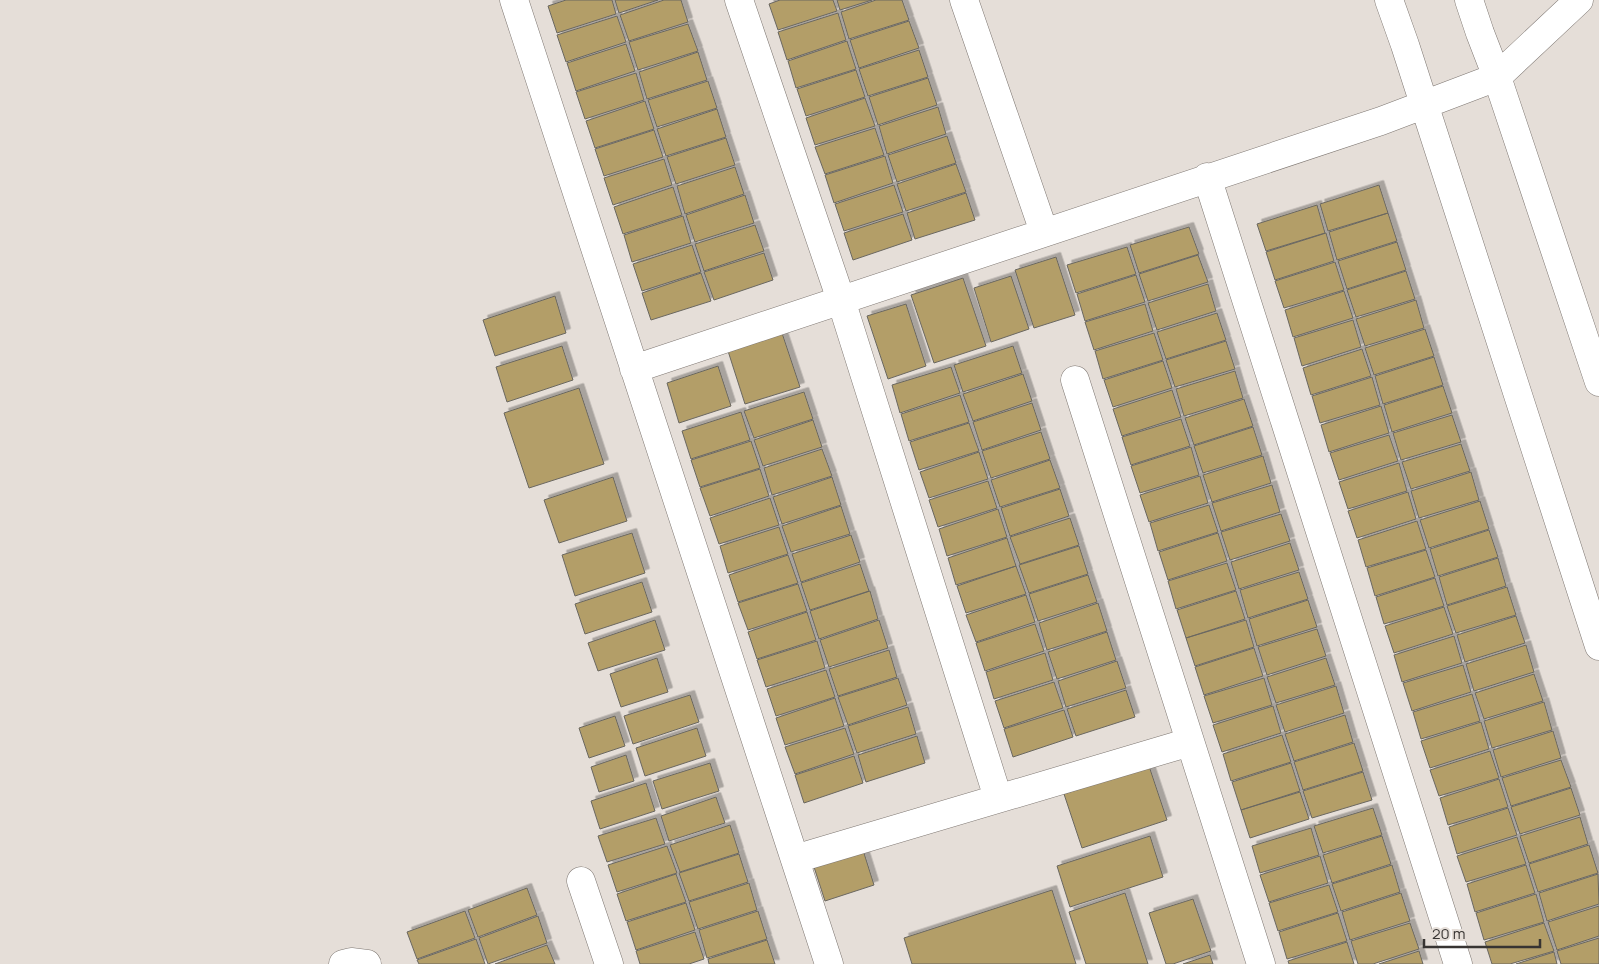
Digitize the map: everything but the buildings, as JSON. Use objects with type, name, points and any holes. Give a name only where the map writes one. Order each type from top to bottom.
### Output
[{"type":"street","points":[[514,0],[829,964]]},
{"type":"street","points":[[739,0],[841,300],[998,798]]},
{"type":"street","points":[[964,0],[1044,232]]},
{"type":"street","points":[[1389,0],[1599,646]]},
{"type":"street","points":[[1469,0],[1498,77],[1599,382]]},
{"type":"street","points":[[634,369],[1207,177],[1381,121],[1498,77],[1578,0]]},
{"type":"street","points":[[1207,177],[1458,964]]},
{"type":"street","points":[[1075,380],[1261,964]]},
{"type":"street","points":[[794,859],[1190,742]]},
{"type":"street","points":[[581,881],[609,964]]},
{"type":"street","points":[[343,964],[351,962],[367,964]]}]
